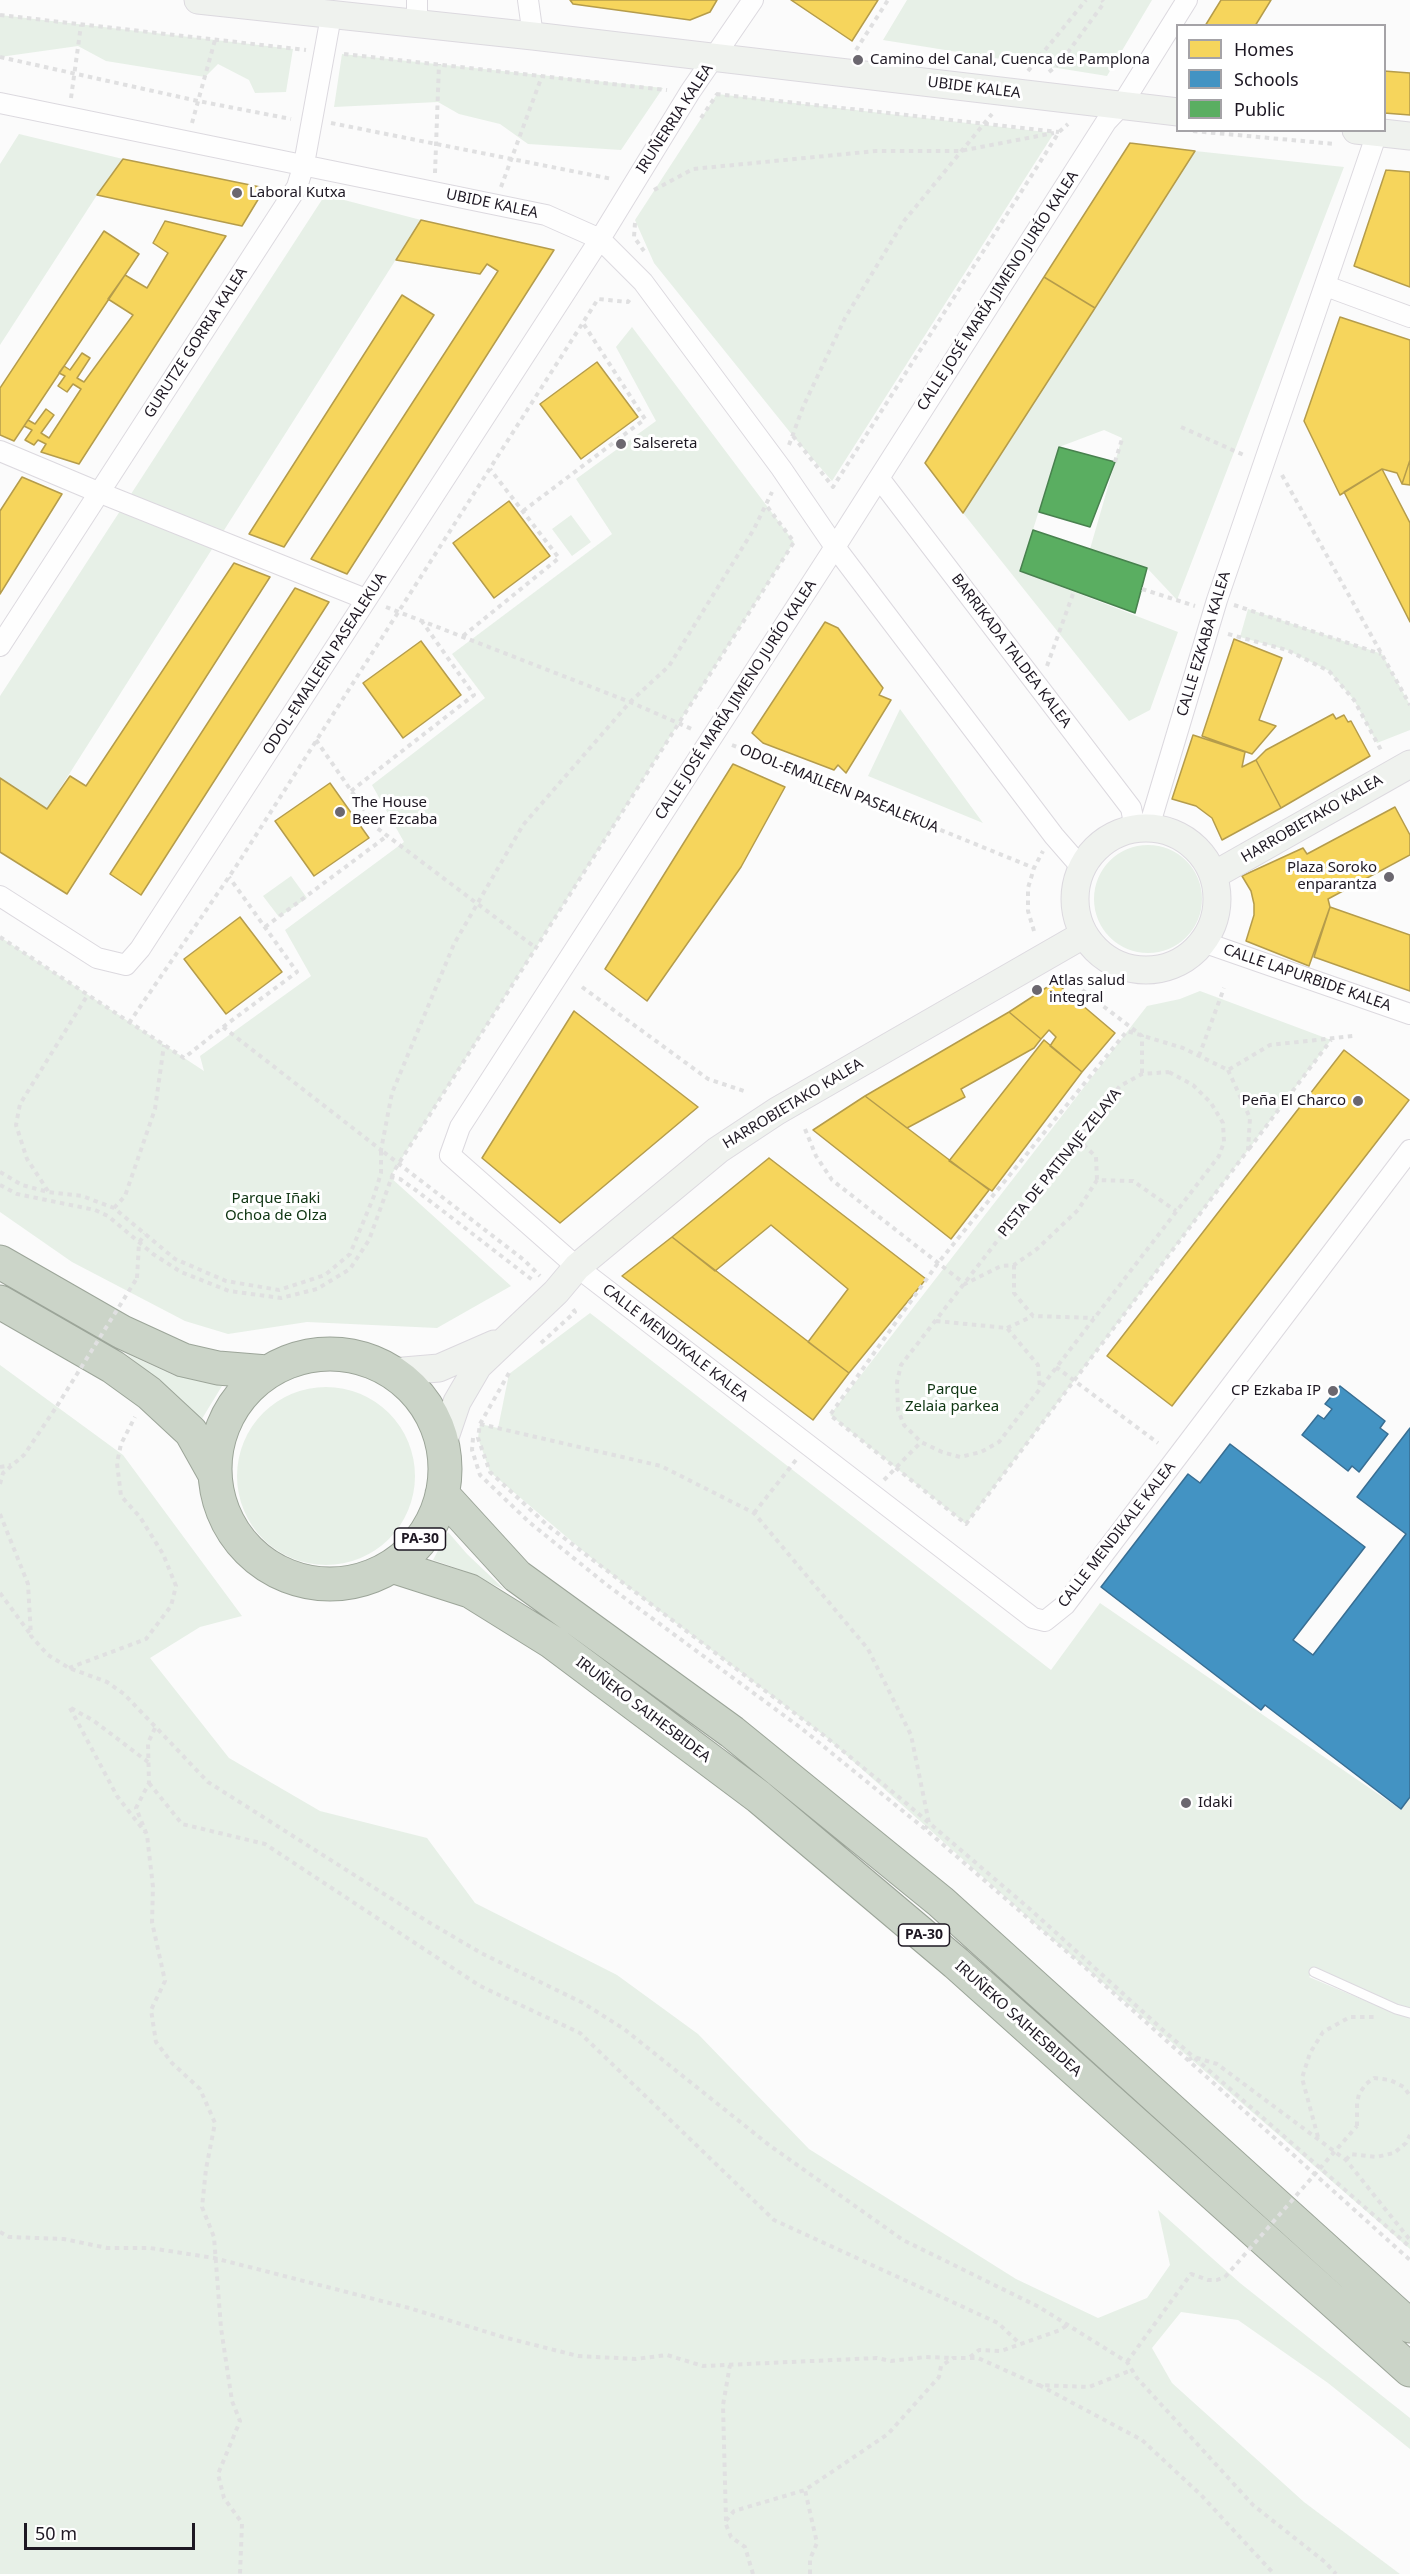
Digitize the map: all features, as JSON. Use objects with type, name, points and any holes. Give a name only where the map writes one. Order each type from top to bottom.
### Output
[{"type":"highway","name":"PA-30","points":[[0,1262],[122,1332],[183,1360],[218,1368],[267,1372]]},
{"type":"highway","name":"PA-30","points":[[0,1302],[113,1368],[149,1393],[191,1432],[214,1473]]},
{"type":"highway","name":"PA-30","points":[[330,1354],[362,1359],[392,1372],[415,1392],[432,1417],[442,1446],[445,1470],[442,1494],[432,1522],[415,1547],[392,1566],[360,1580],[326,1584],[292,1578],[261,1562],[237,1538],[220,1507],[214,1473],[219,1433],[238,1398],[267,1372],[297,1358],[330,1354]]},
{"type":"highway","name":"PA-30","points":[[442,1494],[517,1576],[732,1732],[941,1902],[1410,2325]]},
{"type":"highway","name":"IRUÑEKO SAIHESBIDEA","points":[[392,1566],[470,1591],[552,1642],[759,1797],[956,1963],[1410,2370]]},
{"type":"main road","name":"UBIDE KALEA","points":[[198,0],[331,16],[417,13],[533,36],[1176,112]]},
{"type":"main road","points":[[1369,137],[1410,136]]},
{"type":"main road","name":"HARROBIETAKO KALEA","points":[[1214,875],[1398,761]]},
{"type":"main road","points":[[1142,827],[1170,831],[1188,841],[1204,856],[1214,875],[1218,898],[1214,921],[1203,942],[1187,958],[1165,968],[1142,971],[1119,965],[1099,953],[1083,935],[1075,913],[1074,890],[1081,867],[1094,848],[1113,835],[1142,827]]},
{"type":"main road","name":"HARROBIETAKO KALEA","points":[[442,1446],[463,1393],[478,1366],[506,1338],[555,1299],[577,1268],[718,1150],[777,1111],[1083,935]]},
{"type":"main road","name":"HARROBIETAKO KALEA","points":[[392,1372],[439,1368],[506,1338]]},
{"type":"street","points":[[528,0],[533,36]]},
{"type":"street","name":"IRUÑERRIA KALEA","points":[[600,239],[753,0]]},
{"type":"street","name":"CALLE JOSÉ MARÍA JIMENO JURÍO KALEA","points":[[577,1268],[450,1155],[460,1127],[835,547],[1106,122],[1121,106],[1187,0]]},
{"type":"street","name":"GURUTZE GORRIA KALEA","points":[[0,646],[297,187],[304,164],[331,16]]},
{"type":"street","name":"UBIDE KALEA","points":[[3,109],[69,117],[546,215],[600,239],[643,282],[781,468],[835,547]]},
{"type":"street","name":"CALLE EZKABA KALEA","points":[[1142,827],[1326,286],[1369,137]]},
{"type":"street","name":"ODOL-EMAILEEN PASEALEKUA","points":[[0,896],[97,958],[126,965],[153,929],[600,239]]},
{"type":"street","points":[[1326,286],[1410,317]]},
{"type":"street","name":"ODOL-EMAILEEN PASEALEKUA","points":[[0,451],[358,596]]},
{"type":"street","name":"BARRIKADA TALDEA KALEA","points":[[879,478],[1131,808],[1142,827]]},
{"type":"street","points":[[835,547],[1054,836],[1081,867]]},
{"type":"street","name":"CALLE LAPURBIDE KALEA","points":[[1203,942],[1410,1014]]},
{"type":"street","name":"CALLE MENDIKALE KALEA","points":[[577,1268],[1034,1618],[1045,1620],[1065,1605],[1410,1150]]},
{"type":"lane","points":[[1314,1972],[1396,2009],[1410,2013]]},
{"type":"path","points":[[842,73],[888,0]]},
{"type":"path","points":[[0,1172],[22,1185],[48,1192],[82,1196],[114,1208],[175,1259],[226,1281],[279,1290],[325,1275],[350,1254],[381,1173],[381,1150],[392,1093],[454,944],[477,904],[524,825],[630,702],[669,666],[754,529],[781,468],[803,408],[845,318],[904,221],[1086,0]]},
{"type":"path","points":[[1044,77],[1060,63],[1104,3],[1102,0]]},
{"type":"path","points":[[0,15],[309,50]]},
{"type":"path","points":[[69,117],[81,25]]},
{"type":"path","points":[[187,141],[215,40]]},
{"type":"path","points":[[340,54],[678,91]]},
{"type":"path","points":[[0,57],[198,101],[341,124],[655,190],[693,169],[876,151],[960,151],[1056,133]]},
{"type":"path","points":[[434,192],[439,64]]},
{"type":"path","points":[[494,204],[513,159],[542,76]]},
{"type":"path","points":[[708,93],[1056,133]]},
{"type":"path","points":[[698,123],[717,94]]},
{"type":"path","points":[[793,436],[833,487],[1056,133],[1072,120]]},
{"type":"path","points":[[1243,132],[1369,137]]},
{"type":"path","points":[[648,200],[661,180]]},
{"type":"path","points":[[129,1023],[229,877],[598,299],[628,302],[656,265],[634,237],[635,220]]},
{"type":"path","points":[[523,511],[645,419],[583,323]]},
{"type":"path","points":[[1181,427],[1264,463],[1282,475],[1410,705]]},
{"type":"path","points":[[1115,462],[1122,438]]},
{"type":"path","points":[[463,636],[559,558],[490,469]]},
{"type":"path","points":[[0,1185],[17,1194],[95,1210],[108,1216],[139,1243],[181,1272],[229,1291],[267,1298],[281,1298],[317,1288],[340,1276],[360,1257],[377,1220],[390,1177],[794,542],[766,505]]},
{"type":"path","points":[[1142,589],[1213,613],[1382,654]]},
{"type":"path","points":[[1040,688],[1074,591]]},
{"type":"path","name":"ODOL-EMAILEEN PASEALEKUA","points":[[378,603],[630,702],[1034,868]]},
{"type":"path","points":[[1213,613],[1329,671],[1354,700],[1398,761]]},
{"type":"path","points":[[351,790],[474,695],[421,620]]},
{"type":"path","points":[[316,740],[377,828],[536,948]]},
{"type":"path","points":[[265,927],[387,836]]},
{"type":"path","points":[[1034,931],[1028,911],[1028,888],[1034,868],[1054,836]]},
{"type":"path","points":[[0,937],[184,1058],[297,972],[229,877]]},
{"type":"path","points":[[1068,979],[1142,1036]]},
{"type":"path","points":[[582,987],[708,1079],[747,1092]]},
{"type":"path","points":[[1199,1056],[1224,988]]},
{"type":"path","points":[[48,1192],[27,1159],[16,1125],[20,1104],[87,996]]},
{"type":"path","points":[[223,1027],[524,1260],[555,1299],[560,1320],[537,1340]]},
{"type":"path","points":[[1248,1150],[1250,1118],[1228,1070],[1183,1048],[1127,1031],[938,1263],[830,1414],[966,1524],[1331,1040]]},
{"type":"path","points":[[1142,1036],[1142,1074]]},
{"type":"path","points":[[1228,1070],[1270,1045],[1353,1036]]},
{"type":"path","points":[[114,1208],[125,1196],[155,1109],[164,1045]]},
{"type":"path","name":"PISTA DE PATINAJE ZELAYA","points":[[1169,1072],[1193,1085],[1211,1103],[1223,1123],[1224,1142],[1219,1156],[999,1442],[981,1452],[960,1457],[921,1442],[904,1425],[898,1410],[897,1382],[901,1365],[1120,1086],[1142,1074],[1169,1072]]},
{"type":"path","points":[[805,1129],[816,1156],[832,1180],[965,1284],[1001,1266],[1014,1265],[1037,1249],[1078,1210],[1097,1180],[1096,1156],[1077,1138]]},
{"type":"path","points":[[390,1177],[400,1179],[575,1312],[534,1350]]},
{"type":"path","points":[[1097,1180],[1133,1181],[1177,1211]]},
{"type":"path","points":[[0,1484],[3,1473],[24,1455],[57,1406],[137,1278],[139,1243],[145,1234]]},
{"type":"path","points":[[1014,1265],[1014,1293],[1034,1316]]},
{"type":"path","points":[[936,1321],[1007,1328],[1034,1316],[1094,1318]]},
{"type":"path","points":[[1007,1328],[1038,1365],[1040,1388]]},
{"type":"path","points":[[517,1366],[508,1374],[480,1424],[478,1438],[490,1472],[547,1526],[826,1737],[929,1823],[1031,1910],[1410,2247]]},
{"type":"path","points":[[1056,1367],[1158,1443]]},
{"type":"path","points":[[500,1376],[507,1368]]},
{"type":"path","points":[[69,1668],[146,1639],[171,1606],[176,1586],[163,1554],[140,1517],[121,1496],[117,1463],[121,1444],[149,1393]]},
{"type":"path","points":[[480,1424],[661,1466],[754,1513],[868,1649],[911,1735],[929,1823],[925,1829]]},
{"type":"path","points":[[473,1433],[472,1450],[480,1475],[529,1522],[607,1585],[801,1728],[925,1829],[1088,1970],[1410,2260]]},
{"type":"path","points":[[872,1494],[921,1442]]},
{"type":"path","points":[[754,1513],[808,1445]]},
{"type":"path","points":[[0,1467],[12,1465]]},
{"type":"path","points":[[0,1514],[28,1584],[31,1636]]},
{"type":"path","points":[[0,1593],[31,1636],[48,1655],[69,1668],[107,1682],[124,1695],[208,1782],[425,1920],[481,1953],[583,2003],[624,2029],[769,2145],[903,2240],[1039,2307],[1127,2362],[1253,2505],[1325,2562],[1336,2574]]},
{"type":"path","points":[[147,1835],[117,1796],[70,1707],[94,1721],[148,1762]]},
{"type":"path","points":[[155,1728],[148,1743],[149,1783],[136,1808],[147,1835],[153,1887],[152,1922],[165,1981],[151,2010],[156,2042],[172,2063],[200,2089],[215,2123],[206,2169],[202,2207],[214,2237],[221,2328],[232,2401],[240,2421],[218,2474],[224,2499],[242,2523],[240,2574]]},
{"type":"path","points":[[149,1783],[182,1824],[265,1844],[480,1986],[580,2033],[774,2220],[998,2323],[1019,2343]]},
{"type":"path","points":[[1318,2138],[1302,2078],[1310,2053],[1323,2032],[1350,2017],[1380,2017]]},
{"type":"path","points":[[1188,2060],[1194,2057],[1216,2064],[1346,2160],[1410,2240]]},
{"type":"path","points":[[1127,2362],[1191,2274],[1208,2280],[1225,2277],[1357,2126],[1357,2103],[1359,2094],[1366,2084],[1374,2078],[1390,2080],[1404,2087],[1410,2096]]},
{"type":"path","points":[[1346,2160],[1351,2154],[1376,2157],[1394,2153],[1406,2143],[1410,2135]]},
{"type":"path","points":[[0,2232],[9,2237],[63,2239],[107,2248],[150,2248],[214,2258],[409,2308],[502,2337],[578,2356],[636,2359],[667,2355],[703,2366],[877,2358],[891,2361],[925,2357],[978,2358],[1095,2413],[1142,2440],[1201,2495],[1274,2574]]},
{"type":"path","points":[[968,2358],[979,2350],[1000,2351],[1060,2330],[1069,2324]]},
{"type":"path","points":[[726,2521],[734,2511],[805,2490],[888,2434],[939,2377],[941,2366],[953,2358]]},
{"type":"path","points":[[730,2365],[723,2405],[726,2521],[731,2537],[745,2547],[753,2574]]},
{"type":"path","points":[[1038,2385],[1089,2387],[1132,2370]]},
{"type":"path","points":[[805,2490],[817,2543],[810,2559],[810,2574]]},
{"type":"green space","points":[[907,0],[1152,0],[1107,76],[883,40]]},
{"type":"green space","points":[[0,15],[293,49],[286,92],[255,93],[249,80],[218,64],[205,77],[106,61],[78,46],[0,57]]},
{"type":"green space","points":[[342,54],[663,88],[621,150],[528,144],[500,124],[459,114],[438,102],[334,107]]},
{"type":"green space","points":[[717,94],[1054,133],[832,481],[654,263],[635,220]]},
{"type":"green space","points":[[19,134],[123,159],[97,195],[0,345],[0,164]]},
{"type":"green space","points":[[1195,151],[1344,167],[1177,600],[1147,568],[1090,549],[1122,438],[1104,430],[1059,447],[1020,571],[1178,632],[1150,710],[1129,721],[963,513]]},
{"type":"green space","points":[[325,195],[421,220],[47,809],[0,778],[0,696]]},
{"type":"green space","name":"Parque Iñaki Ochoa de Olza","points":[[632,327],[794,542],[390,1177],[511,1286],[437,1328],[307,1322],[228,1334],[185,1321],[72,1262],[0,1212],[0,937],[204,1071],[200,1056],[311,976],[285,930],[404,842],[372,785],[485,698],[452,654],[612,534],[576,479],[656,421],[616,347]]},
{"type":"green space","points":[[571,515],[591,542],[572,556],[552,529]]},
{"type":"green space","points":[[1248,609],[1382,654],[1410,705],[1410,730],[1377,743],[1354,700],[1329,671],[1287,650],[1240,637]]},
{"type":"green space","points":[[900,709],[983,823],[868,776]]},
{"type":"green space","points":[[1148,845],[1169,849],[1186,861],[1198,878],[1202,899],[1198,920],[1186,937],[1169,949],[1148,953],[1127,949],[1110,937],[1098,920],[1094,899],[1098,878],[1110,861],[1127,849]]},
{"type":"green space","points":[[291,876],[307,898],[279,917],[263,896]]},
{"type":"green space","name":"Parque Zelaia parkea","points":[[1200,991],[1331,1040],[966,1524],[830,1415],[1147,1006],[1180,999]]},
{"type":"green space","points":[[590,1313],[1051,1670],[1100,1603],[1400,1809],[1410,1797],[1410,2013],[1314,1972],[1309,1977],[1410,2018],[1410,2249],[1042,1930],[826,1737],[602,1567],[490,1472],[478,1438],[480,1424],[498,1428],[509,1374]]},
{"type":"green space","points":[[125,1353],[173,1375],[222,1386],[200,1422],[183,1401]]},
{"type":"green space","points":[[0,1365],[123,1455],[242,1616],[200,1627],[150,1658],[229,1758],[320,1811],[427,1838],[475,1903],[617,1975],[698,2034],[809,2149],[1016,2279],[1098,2318],[1147,2298],[1170,2265],[1158,2210],[1240,2283],[1410,2418],[1410,2449],[1328,2383],[1238,2320],[1181,2312],[1152,2348],[1172,2383],[1304,2502],[1400,2574],[0,2574]]},
{"type":"green space","points":[[326,1387],[360,1394],[389,1413],[408,1442],[415,1476],[408,1510],[389,1539],[360,1558],[326,1565],[292,1558],[263,1539],[244,1510],[237,1476],[244,1442],[263,1413],[292,1394]]},
{"type":"green space","points":[[448,1532],[467,1554],[505,1590],[465,1571],[433,1560]]},
{"type":"building: Homes","points":[[570,0],[717,0],[710,12],[690,20],[573,4]]},
{"type":"building: Homes","points":[[791,0],[878,0],[852,41]]},
{"type":"building: Homes","points":[[1221,0],[1271,0],[1256,24],[1206,24]]},
{"type":"building: Homes","points":[[1386,71],[1410,73],[1410,115],[1386,113]]},
{"type":"building: Homes","points":[[1130,143],[1195,151],[1095,308],[1044,277]]},
{"type":"building: Homes","points":[[123,159],[265,188],[242,226],[97,195]]},
{"type":"building: Homes","points":[[1386,170],[1410,172],[1410,287],[1354,266]]},
{"type":"building: Homes","points":[[421,220],[554,250],[347,574],[311,559],[498,271],[487,264],[480,274],[396,260]]},
{"type":"building: Homes","points":[[165,221],[226,236],[79,464],[41,452],[46,444],[38,440],[34,445],[25,440],[32,430],[24,426],[28,420],[35,424],[46,409],[54,415],[41,433],[49,438],[81,389],[73,384],[67,392],[58,386],[65,376],[59,373],[64,366],[70,370],[82,353],[90,358],[77,378],[84,382],[133,315],[108,299],[125,275],[147,288],[168,253],[153,243]]},
{"type":"building: Homes","points":[[104,231],[139,254],[14,441],[0,435],[0,388]]},
{"type":"building: Homes","points":[[1044,277],[1095,308],[963,513],[925,463]]},
{"type":"building: Homes","points":[[402,295],[434,315],[284,547],[249,534]]},
{"type":"building: Homes","points":[[1340,317],[1410,340],[1410,460],[1402,484],[1397,473],[1382,469],[1340,495],[1304,421]]},
{"type":"building: Homes","points":[[597,362],[638,417],[581,459],[540,404]]},
{"type":"building: Homes","points":[[1410,460],[1410,485],[1402,484]]},
{"type":"building: Homes","points":[[1382,469],[1410,523],[1410,622],[1344,492]]},
{"type":"building: Homes","points":[[22,477],[62,494],[0,594],[0,511]]},
{"type":"building: Homes","points":[[509,501],[550,556],[494,598],[453,543]]},
{"type":"building: Homes","points":[[234,563],[270,577],[67,894],[0,852],[0,778],[47,809],[70,776],[86,786]]},
{"type":"building: Homes","points":[[295,588],[329,602],[141,895],[110,874]]},
{"type":"building: Homes","points":[[825,622],[838,628],[883,688],[879,695],[891,700],[846,773],[838,765],[834,770],[763,743],[752,733]]},
{"type":"building: Homes","points":[[1234,639],[1282,658],[1259,720],[1276,726],[1252,754],[1202,736]]},
{"type":"building: Homes","points":[[421,641],[461,695],[403,738],[363,683]]},
{"type":"building: Homes","points":[[1333,714],[1336,719],[1344,715],[1348,722],[1351,721],[1370,756],[1281,808],[1256,760],[1266,750]]},
{"type":"building: Homes","points":[[1193,735],[1245,752],[1242,767],[1256,760],[1281,808],[1222,840],[1212,818],[1196,806],[1172,799]]},
{"type":"building: Homes","points":[[733,764],[785,787],[741,867],[647,1001],[605,969]]},
{"type":"building: Homes","points":[[330,783],[369,838],[314,876],[275,821]]},
{"type":"building: Homes","points":[[1395,807],[1410,835],[1410,855],[1328,899],[1330,907],[1309,966],[1246,941],[1254,915],[1254,904],[1251,891],[1242,876],[1303,848],[1307,854]]},
{"type":"building: Homes","points":[[1330,907],[1410,935],[1410,991],[1314,957]]},
{"type":"building: Homes","points":[[240,917],[282,972],[226,1014],[184,959]]},
{"type":"building: Homes","points":[[1055,982],[1115,1033],[1082,1072],[1050,1046],[1056,1037],[1049,1030],[1041,1039],[1009,1012]]},
{"type":"building: Homes","points":[[574,1011],[698,1107],[560,1223],[482,1158]]},
{"type":"building: Homes","points":[[1009,1012],[1041,1039],[1034,1048],[961,1089],[965,1097],[907,1128],[865,1096]]},
{"type":"building: Homes","points":[[1044,1040],[1082,1072],[992,1191],[949,1161]]},
{"type":"building: Homes","points":[[1344,1050],[1409,1100],[1172,1406],[1107,1356]]},
{"type":"building: Homes","points":[[865,1096],[989,1190],[951,1239],[813,1130]]},
{"type":"building: Homes","points":[[769,1158],[926,1279],[849,1373],[808,1342],[848,1289],[771,1225],[715,1271],[672,1237]]},
{"type":"building: Homes","points":[[672,1237],[849,1373],[813,1420],[622,1276]]},
{"type":"building: Schools","points":[[1340,1386],[1385,1421],[1380,1428],[1388,1434],[1359,1472],[1352,1466],[1348,1471],[1302,1435],[1318,1415],[1324,1419],[1332,1409],[1325,1404]]},
{"type":"building: Schools","name":"CP Ezkaba IP","points":[[1410,1428],[1410,1797],[1401,1809],[1265,1705],[1261,1710],[1101,1587],[1188,1474],[1200,1483],[1230,1444],[1365,1547],[1293,1640],[1313,1655],[1406,1534],[1357,1497]]},
{"type":"building: Public","points":[[1059,447],[1115,462],[1090,527],[1039,512]]},
{"type":"building: Public","points":[[1033,530],[1147,568],[1135,613],[1020,571]]},
{"type":"place","name":"Camino del Canal, Cuenca de Pamplona","points":[[858,60]]},
{"type":"place","name":"Laboral Kutxa","points":[[237,193]]},
{"type":"place","name":"Salsereta","points":[[621,444]]},
{"type":"place","name":"The House Beer Ezcaba","points":[[340,812]]},
{"type":"place","name":"Plaza Soroko enparantza","points":[[1389,877]]},
{"type":"place","name":"Atlas salud integral","points":[[1037,990]]},
{"type":"place","name":"Peña El Charco","points":[[1358,1101]]},
{"type":"place","name":"CP Ezkaba IP","points":[[1333,1391]]},
{"type":"place","name":"Idaki","points":[[1186,1803]]}]
